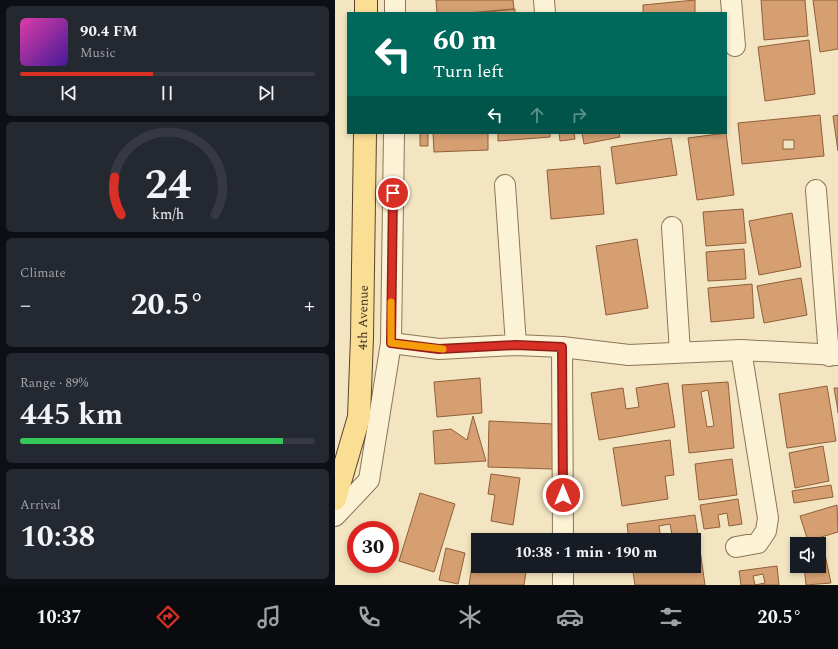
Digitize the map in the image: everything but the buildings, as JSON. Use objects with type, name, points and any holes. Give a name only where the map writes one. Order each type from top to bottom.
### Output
[{"type":"main road","points":[[366,0],[366,12]]},
{"type":"main road","name":"4th Avenue","points":[[335,499],[359,417],[362,337],[365,134]]},
{"type":"street","points":[[395,0],[395,12]]},
{"type":"street","points":[[544,0],[545,12]]},
{"type":"street","points":[[731,0],[735,46]]},
{"type":"street","points":[[335,516],[369,480],[391,343],[394,134]]},
{"type":"street","points":[[505,186],[516,345]]},
{"type":"street","points":[[391,343],[439,349],[516,345],[562,347],[629,355],[741,350],[834,356],[816,190]]},
{"type":"street","points":[[672,227],[680,352]]},
{"type":"street","points":[[562,347],[563,533]]},
{"type":"street","points":[[736,547],[758,543],[767,531],[768,518],[741,350]]},
{"type":"street","points":[[563,573],[563,585]]},
{"type":"slow traffic","points":[[391,302],[391,343],[443,349]]},
{"type":"route","points":[[393,193],[391,343],[439,349],[516,345],[562,347],[563,495]]}]
